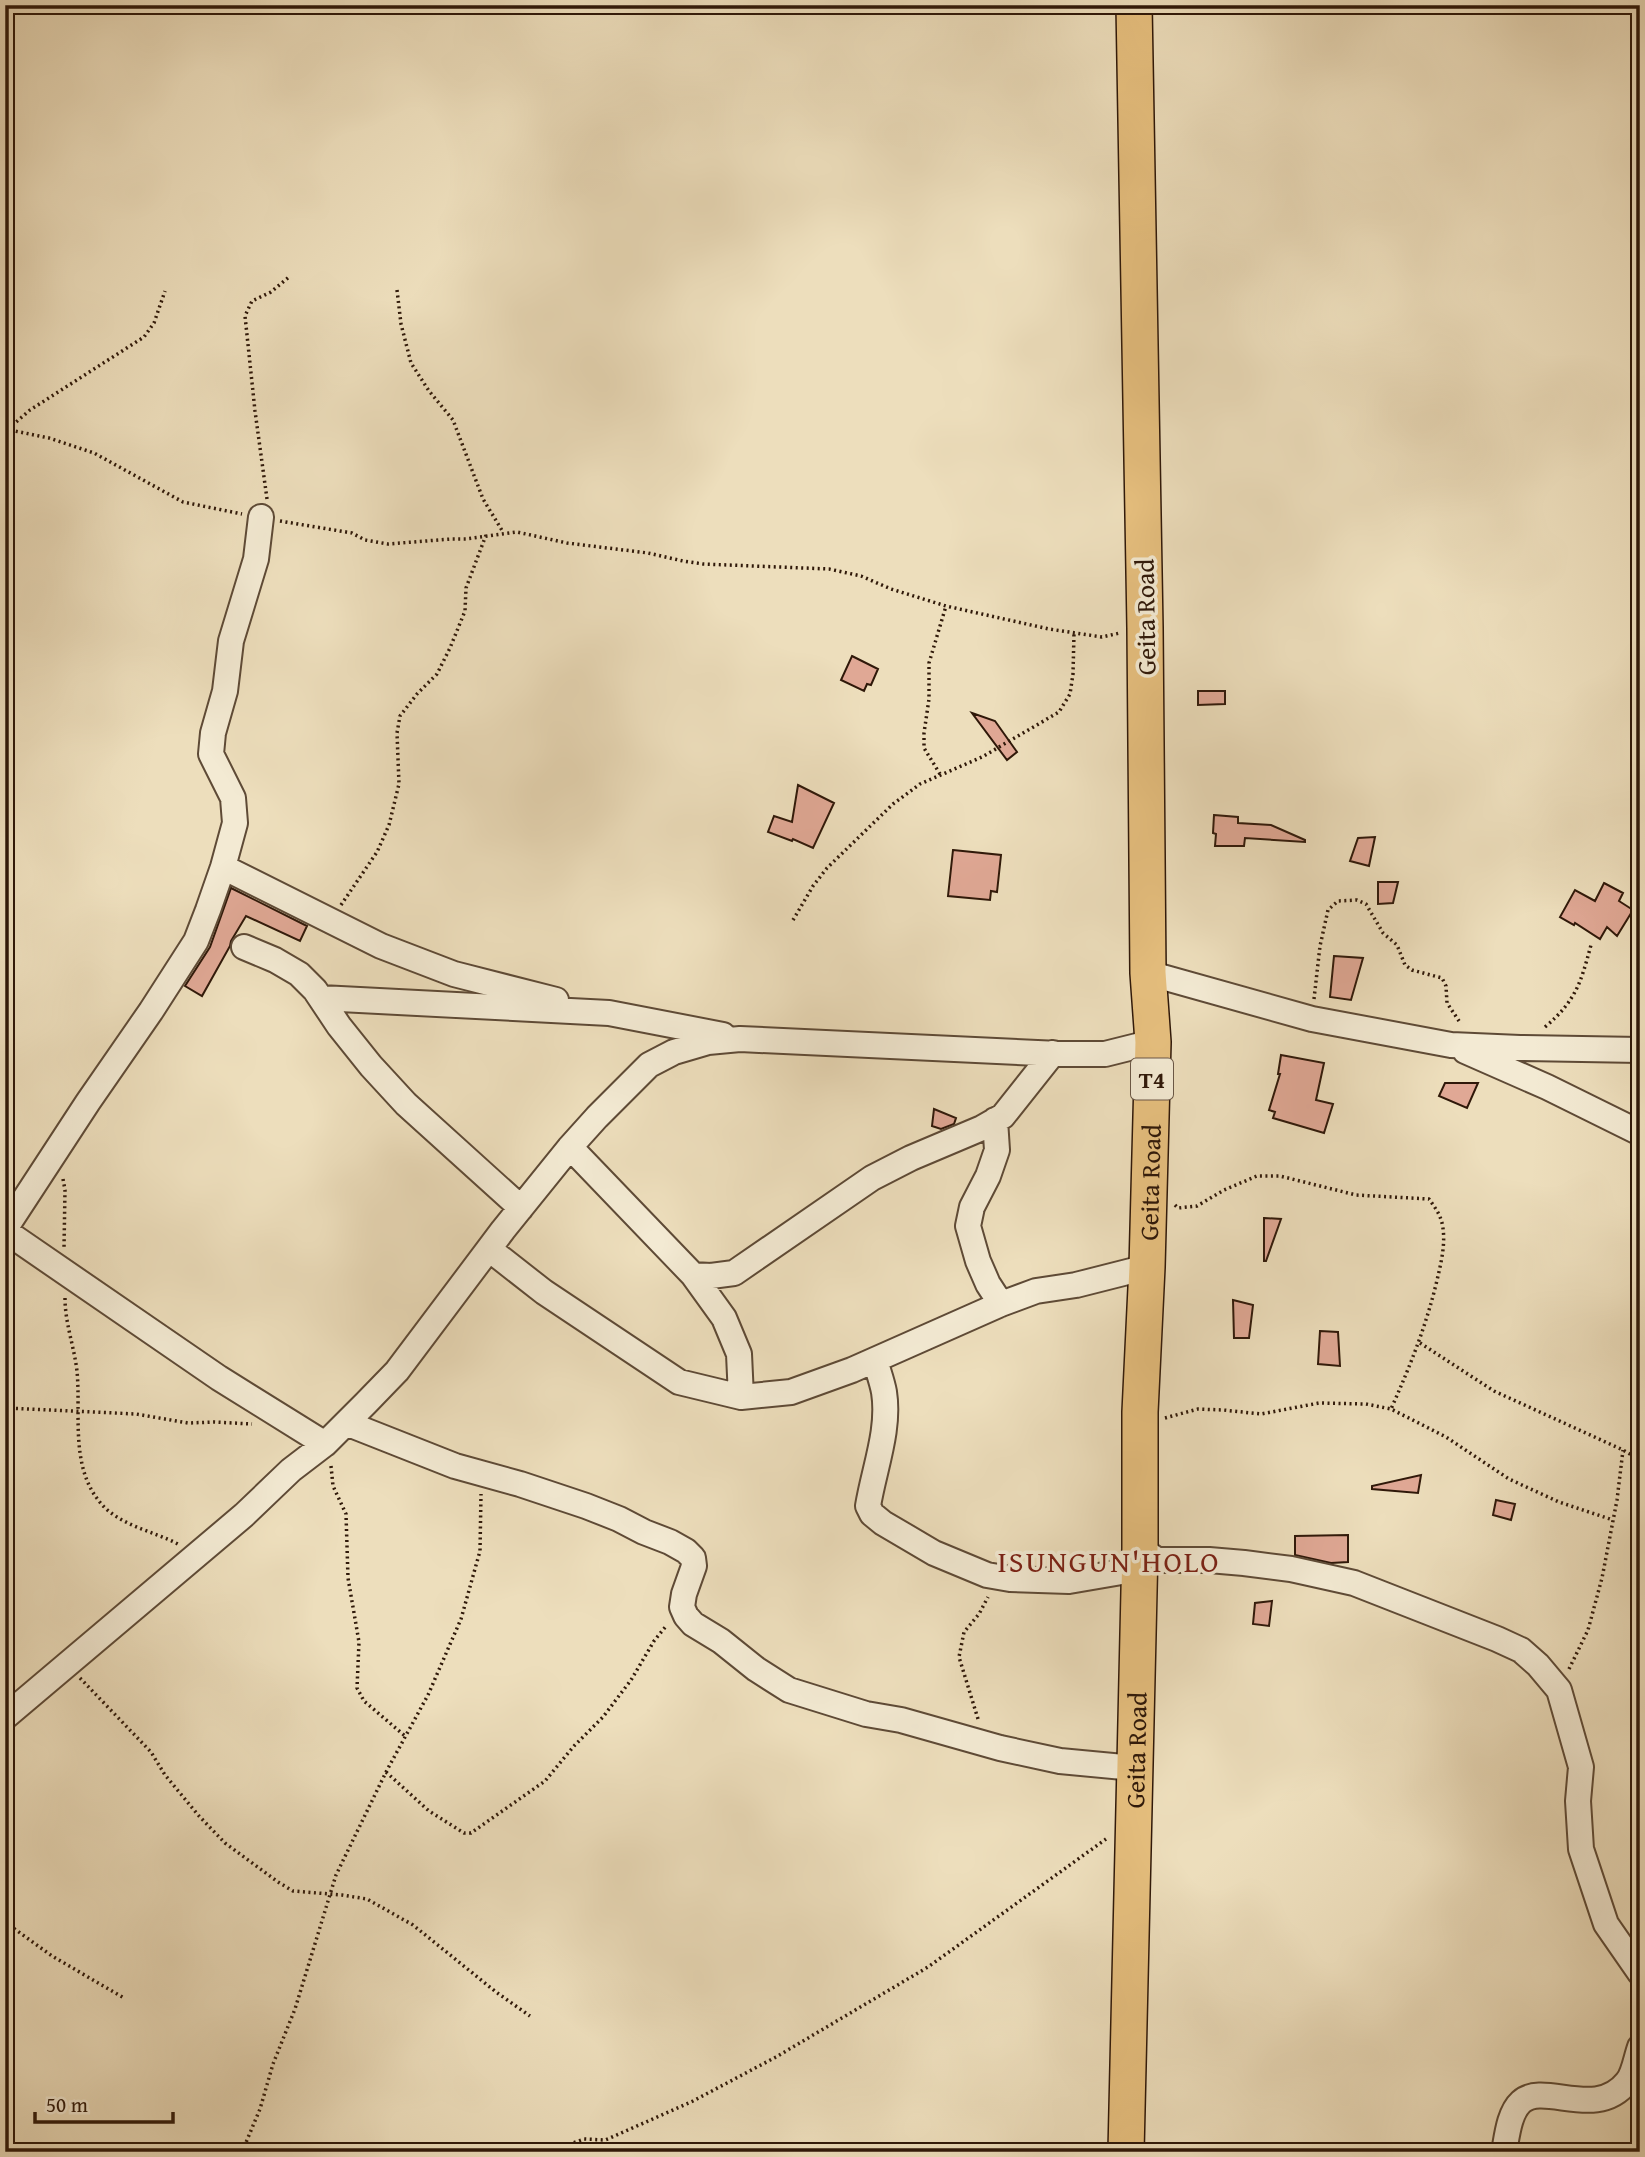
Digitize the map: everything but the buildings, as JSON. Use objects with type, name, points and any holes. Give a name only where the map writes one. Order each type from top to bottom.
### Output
[{"type":"highway","name":"Geita Road","points":[[1126,2152],[1140,1559],[1140,1412],[1153,1042],[1148,973],[1134,5]]},
{"type":"street","points":[[261,517],[256,559],[231,641],[225,691],[211,754],[233,798],[235,808],[235,822],[223,867],[195,941],[5,1230],[289,1423],[325,1444]]},
{"type":"street","points":[[223,867],[382,946],[454,974],[609,1013],[740,1039]]},
{"type":"street","points":[[244,947],[299,974],[321,998],[371,1066],[406,1104],[521,1208]]},
{"type":"street","points":[[1148,973],[1312,1019],[1457,1035],[1520,1048],[1640,1050]]},
{"type":"street","points":[[321,998],[609,1013]]},
{"type":"street","points":[[1457,1035],[1547,1087],[1640,1133]]},
{"type":"street","points":[[5,1717],[199,1554],[346,1423],[397,1371],[570,1147],[649,1065],[674,1052],[708,1042],[740,1039],[1052,1054],[1105,1054],[1153,1042]]},
{"type":"street","points":[[693,1275],[734,1273],[872,1178],[995,1121],[1003,1116],[1052,1054]]},
{"type":"street","points":[[995,1121],[996,1150],[988,1176],[972,1207],[968,1226],[978,1261],[1001,1304]]},
{"type":"street","points":[[570,1147],[693,1275],[724,1318],[739,1354],[741,1397]]},
{"type":"street","points":[[489,1249],[556,1300],[679,1382],[741,1397],[791,1392],[875,1360],[1036,1291],[1076,1285],[1147,1267]]},
{"type":"street","points":[[875,1360],[884,1393],[885,1415],[868,1506],[872,1514],[883,1523],[934,1553],[987,1575],[1010,1579],[1069,1581],[1140,1559],[1209,1560],[1291,1569],[1354,1583],[1521,1650],[1559,1690],[1581,1767],[1578,1801],[1581,1849],[1605,1924],[1640,1973]]},
{"type":"street","points":[[346,1423],[455,1466],[586,1506],[686,1551],[693,1558],[694,1566],[684,1594],[682,1607],[686,1616],[693,1624],[789,1690],[866,1714],[901,1720],[1000,1748],[1060,1761],[1134,1769]]},
{"type":"street","points":[[1504,2152],[1513,2115],[1520,2102],[1532,2095],[1598,2100],[1628,2082],[1640,2047]]},
{"type":"path","points":[[261,517],[268,494],[255,411],[245,316],[252,301],[271,292],[289,276]]},
{"type":"path","points":[[397,290],[401,324],[411,363],[429,391],[453,420],[483,499],[503,532]]},
{"type":"path","points":[[7,429],[30,410],[144,337],[154,323],[165,291]]},
{"type":"path","points":[[7,429],[94,453],[183,502],[352,534],[365,540],[387,544],[466,539],[517,531],[567,543],[648,553],[703,564],[829,569],[861,576],[891,590],[946,606],[1074,633],[1102,636],[1145,628]]},
{"type":"path","points":[[330,921],[377,852],[389,825],[399,784],[397,733],[401,716],[417,694],[437,674],[450,648],[465,611],[466,588],[486,535]]},
{"type":"path","points":[[940,774],[924,748],[924,733],[929,699],[929,663],[946,606]]},
{"type":"path","points":[[793,919],[820,877],[861,833],[893,804],[920,784],[982,757],[1059,712],[1070,694],[1074,633]]},
{"type":"path","points":[[1312,1019],[1320,946],[1328,910],[1338,901],[1357,900],[1366,904],[1383,933],[1396,944],[1405,965],[1412,970],[1442,978],[1457,1035]]},
{"type":"path","points":[[1520,1048],[1554,1019],[1572,999],[1581,982],[1591,945]]},
{"type":"path","points":[[58,1147],[65,1190],[65,1315],[77,1373],[76,1411],[87,1481],[99,1502],[116,1516],[199,1554]]},
{"type":"path","points":[[1149,1185],[1178,1208],[1197,1206],[1224,1190],[1257,1176],[1280,1176],[1356,1195],[1429,1199],[1442,1219],[1445,1237],[1432,1304],[1420,1343],[1391,1409]]},
{"type":"path","points":[[1420,1343],[1494,1391],[1640,1460]]},
{"type":"path","points":[[1140,1412],[1161,1420],[1198,1409],[1261,1414],[1318,1403],[1391,1409],[1446,1437],[1509,1479],[1559,1503],[1613,1520]]},
{"type":"path","points":[[5,1408],[136,1414],[188,1423],[289,1423]]},
{"type":"path","points":[[325,1444],[333,1486],[346,1514],[348,1578],[359,1642],[357,1688],[364,1701],[405,1736]]},
{"type":"path","points":[[1559,1690],[1588,1630],[1602,1578],[1623,1450]]},
{"type":"path","points":[[242,2152],[260,2109],[336,1875],[386,1772],[428,1695],[461,1619],[480,1551],[482,1473]]},
{"type":"path","points":[[995,1577],[979,1614],[964,1632],[959,1657],[976,1715],[1000,1748]]},
{"type":"path","points":[[386,1772],[429,1811],[457,1830],[471,1833],[545,1781],[603,1717],[631,1680],[654,1642],[682,1607]]},
{"type":"path","points":[[65,1665],[89,1685],[151,1752],[165,1775],[225,1843],[293,1891],[367,1899],[413,1925],[530,2016]]},
{"type":"path","points":[[548,2152],[584,2139],[606,2140],[693,2101],[776,2057],[928,1967],[1134,1819]]},
{"type":"path","points":[[5,1922],[52,1956],[124,1998]]},
{"type":"district","name":"ISUNGUN'HOLO","points":[[1109,1561]]}]
